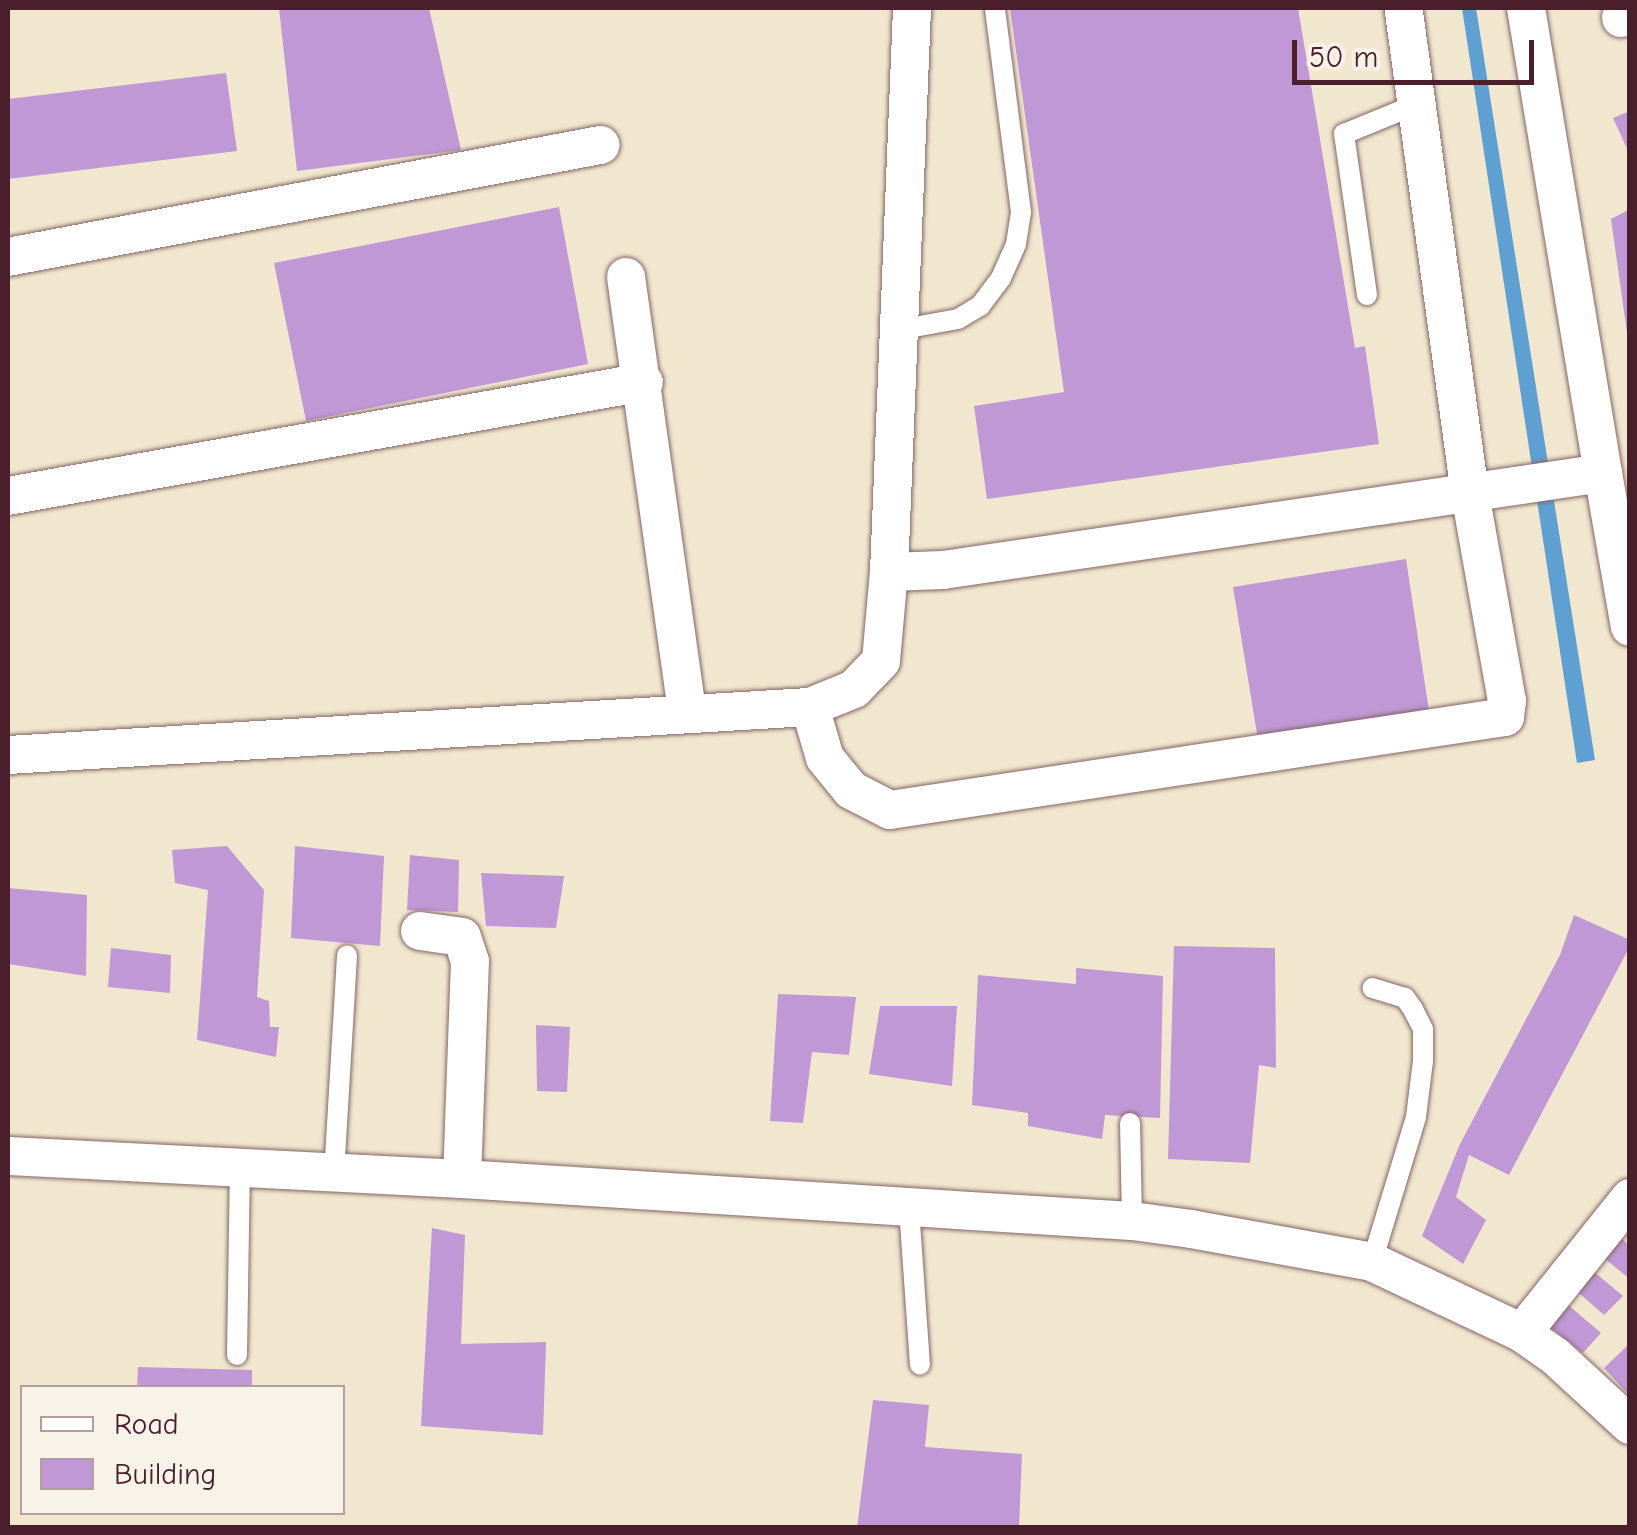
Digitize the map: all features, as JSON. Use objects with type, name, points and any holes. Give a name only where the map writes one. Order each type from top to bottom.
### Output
[{"type":"street","points":[[8,754],[810,707],[854,688],[881,661],[889,572],[912,8]]},
{"type":"street","points":[[810,707],[826,758],[850,790],[890,810],[1505,718],[1507,701],[1470,494],[1403,8]]},
{"type":"street","points":[[1526,8],[1592,475],[1630,626]]},
{"type":"street","points":[[8,257],[600,145]]},
{"type":"street","points":[[626,278],[644,382],[688,712]]},
{"type":"street","points":[[8,496],[644,382]]},
{"type":"street","points":[[889,572],[943,570],[1592,475]]},
{"type":"street","points":[[420,931],[462,937],[470,962],[462,1179]]},
{"type":"street","points":[[8,1156],[462,1179],[1132,1221],[1372,1262],[1522,1332],[1556,1356],[1630,1425]]},
{"type":"street","points":[[1522,1332],[1630,1198]]},
{"type":"lane","points":[[898,330],[958,320],[980,306],[1001,278],[1016,244],[1020,212],[995,8]]},
{"type":"lane","points":[[1367,295],[1344,134],[1416,104]]},
{"type":"lane","points":[[334,1175],[346,955]]},
{"type":"lane","points":[[1372,988],[1405,998],[1423,1029],[1416,1117],[1372,1262]]},
{"type":"lane","points":[[1130,1123],[1132,1221]]},
{"type":"lane","points":[[237,1355],[240,1169]]},
{"type":"lane","points":[[909,1208],[920,1365]]},
{"type":"water","points":[[1462,8],[1476,8],[1595,760],[1577,763]]},
{"type":"building","points":[[279,8],[429,8],[461,150],[297,171]]},
{"type":"building","points":[[1010,8],[1298,8],[1355,348],[1365,346],[1379,444],[987,499],[974,406],[1064,392]]},
{"type":"building","points":[[226,73],[237,151],[8,179],[8,99]]},
{"type":"building","points":[[1630,111],[1630,155],[1613,118]]},
{"type":"building","points":[[559,207],[588,364],[306,421],[274,263]]},
{"type":"building","points":[[1630,209],[1630,333],[1627,333],[1611,219]]},
{"type":"building","points":[[1406,559],[1429,711],[1258,740],[1233,587]]},
{"type":"building","points":[[227,846],[264,890],[257,997],[269,1001],[270,1027],[279,1027],[276,1057],[197,1040],[208,890],[175,883],[172,850]]},
{"type":"building","points":[[295,846],[384,856],[380,946],[291,938]]},
{"type":"building","points":[[410,855],[459,860],[458,912],[407,910]]},
{"type":"building","points":[[481,873],[564,876],[556,928],[486,926]]},
{"type":"building","points":[[8,888],[87,895],[86,976],[8,964]]},
{"type":"building","points":[[1574,915],[1630,940],[1630,946],[1509,1175],[1469,1155],[1456,1197],[1486,1220],[1463,1264],[1422,1236],[1460,1144],[1560,955]]},
{"type":"building","points":[[1174,946],[1275,948],[1276,1068],[1259,1065],[1250,1163],[1168,1159]]},
{"type":"building","points":[[111,948],[171,955],[170,993],[108,987]]},
{"type":"building","points":[[1076,968],[1163,976],[1160,1118],[1105,1115],[1102,1139],[1028,1126],[1028,1113],[972,1105],[978,975],[1076,984]]},
{"type":"building","points":[[778,994],[856,997],[849,1055],[812,1052],[803,1123],[770,1121]]},
{"type":"building","points":[[880,1006],[957,1006],[952,1086],[869,1074]]},
{"type":"building","points":[[536,1025],[570,1027],[567,1092],[537,1091]]},
{"type":"building","points":[[432,1228],[465,1235],[461,1344],[546,1342],[543,1435],[421,1426]]},
{"type":"building","points":[[1619,1236],[1630,1246],[1630,1279],[1600,1255]]},
{"type":"building","points":[[1587,1266],[1623,1296],[1604,1315],[1571,1286]]},
{"type":"building","points":[[1567,1304],[1601,1333],[1583,1353],[1548,1325]]},
{"type":"building","points":[[1630,1343],[1630,1396],[1604,1368]]},
{"type":"building","points":[[138,1367],[252,1370],[252,1385],[137,1385]]},
{"type":"building","points":[[873,1400],[929,1405],[925,1447],[1022,1454],[1019,1528],[857,1528]]}]
